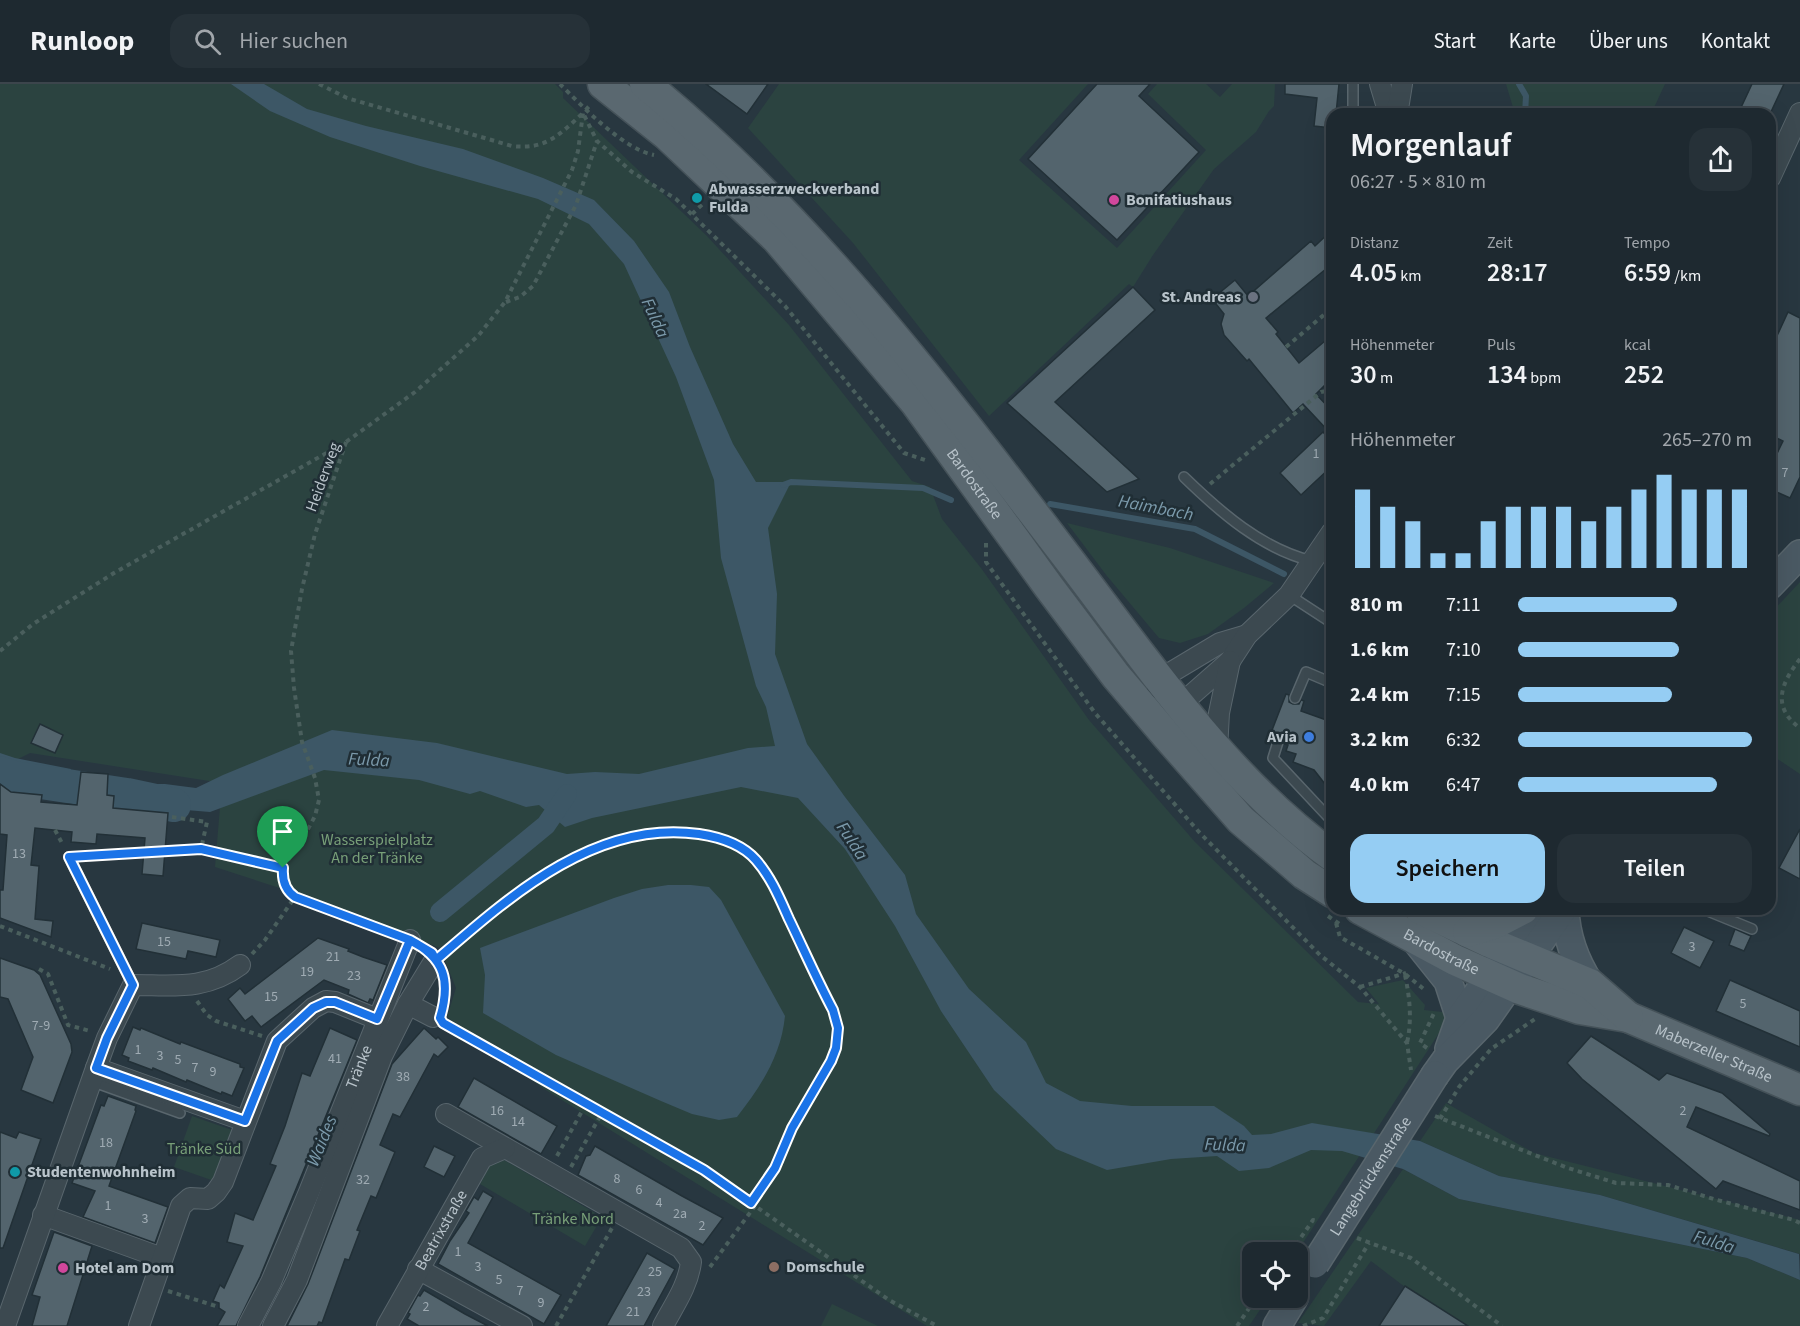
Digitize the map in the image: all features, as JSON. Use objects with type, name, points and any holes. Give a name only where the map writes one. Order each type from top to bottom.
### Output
[{"type":"main road","name":"Bardostraße","points":[[645,84],[716,144],[799,227],[860,295],[1018,493],[1179,704],[1217,750],[1287,821],[1326,851]]},
{"type":"main road","name":"Bardostraße","points":[[598,93],[683,149],[777,239],[915,402],[1116,676],[1241,820],[1279,854],[1326,888]]},
{"type":"main road","points":[[1776,578],[1800,554]]},
{"type":"main road","name":"Bardostraße","points":[[1348,915],[1416,941],[1500,980]]},
{"type":"main road","name":"Bardostraße","points":[[1433,915],[1519,954]]},
{"type":"main road","points":[[1468,932],[1494,924],[1511,915]]},
{"type":"main road","points":[[1519,954],[1535,915]]},
{"type":"main road","points":[[1500,980],[1519,954],[1558,915]]},
{"type":"main road","points":[[1565,915],[1569,942],[1578,966],[1590,984]]},
{"type":"main road","points":[[1416,941],[1448,981],[1460,1018]]},
{"type":"main road","name":"Maberzeller Straße","points":[[1519,954],[1590,984],[1628,1017]]},
{"type":"main road","name":"Maberzeller Straße","points":[[1500,980],[1580,1009],[1628,1017],[1800,1090]]},
{"type":"main road","name":"Langebrückenstraße","points":[[1308,1276],[1437,1062],[1460,1018],[1500,980]]},
{"type":"main road","name":"Langebrückenstraße","points":[[1437,1062],[1486,1019],[1500,980]]},
{"type":"main road","points":[[1276,1326],[1288,1308]]},
{"type":"street","points":[[1380,84],[1387,108]]},
{"type":"street","points":[[1397,108],[1402,84]]},
{"type":"street","points":[[1776,165],[1800,113]]},
{"type":"street","points":[[1149,714],[1179,704],[1230,661],[1248,635],[1289,595],[1326,541]]},
{"type":"street","points":[[1149,714],[1160,679],[1220,643],[1248,635]]},
{"type":"street","points":[[1217,750],[1219,713],[1230,661]]},
{"type":"street","name":"Tränke","points":[[248,1326],[271,1282],[309,1192],[410,940]]},
{"type":"street","name":"Tränke","points":[[273,1326],[297,1280],[379,1065],[408,1004],[434,961]]},
{"type":"street","points":[[4,1323],[93,1074],[130,979],[187,985],[211,981],[240,965]]},
{"type":"street","points":[[139,1326],[181,1206],[190,1198],[208,1199],[223,1182],[277,1041],[313,1008],[326,1002],[335,1002],[377,1019]]},
{"type":"street","points":[[408,1004],[440,1016]]},
{"type":"street","points":[[93,1074],[245,1121]]},
{"type":"street","points":[[446,1114],[681,1248],[691,1262],[690,1272],[687,1283],[663,1326]]},
{"type":"street","name":"Beatrixstraße","points":[[387,1326],[482,1158],[505,1148]]},
{"type":"street","points":[[43,1215],[162,1258]]},
{"type":"street","points":[[418,1269],[522,1326]]},
{"type":"lane","points":[[1353,84],[1353,108]]},
{"type":"lane","points":[[1184,477],[1213,506],[1254,536],[1312,561]]},
{"type":"lane","points":[[1289,595],[1326,619]]},
{"type":"lane","points":[[1295,698],[1306,672],[1326,680]]},
{"type":"lane","points":[[1278,742],[1273,758],[1326,815]]},
{"type":"lane","points":[[1323,812],[1326,809]]},
{"type":"lane","points":[[69,857],[130,979]]},
{"type":"lane","points":[[1718,915],[1752,929]]},
{"type":"lane","points":[[93,1074],[180,1113]]},
{"type":"path","points":[[319,84],[347,98],[488,140],[520,147],[537,146],[558,136],[584,112],[598,93]]},
{"type":"path","points":[[560,84],[584,112],[621,139],[647,154],[657,156]]},
{"type":"path","points":[[584,112],[597,141],[632,172],[676,199],[785,306],[904,453],[934,463]]},
{"type":"path","name":"Heiderweg","points":[[283,868],[315,816],[319,800],[315,778],[302,742],[291,651],[315,534],[346,442],[416,392],[478,336],[505,302],[572,170],[578,151],[584,112]]},
{"type":"path","points":[[505,302],[520,297],[533,286],[576,205],[597,141]]},
{"type":"path","points":[[692,214],[706,201]]},
{"type":"path","points":[[1286,347],[1326,313]]},
{"type":"path","points":[[1200,493],[1321,392],[1326,391]]},
{"type":"path","points":[[0,651],[33,624],[114,573],[346,442]]},
{"type":"path","points":[[986,541],[986,562],[1095,713],[1199,832],[1320,955],[1360,987],[1407,1043]]},
{"type":"path","points":[[1800,659],[1782,689],[1782,701],[1787,717],[1800,728]]},
{"type":"path","points":[[172,817],[207,822],[201,849]]},
{"type":"path","points":[[690,1272],[703,1272],[709,1267],[753,1204],[775,1168],[792,1128],[831,1061],[836,1048],[838,1028],[833,1010],[770,880],[756,859],[747,851],[714,836],[688,832],[644,835],[591,850],[559,865],[529,884],[434,961],[445,982],[446,996],[440,1016],[586,1104],[704,1170],[753,1204],[889,1300],[937,1326]]},
{"type":"path","points":[[69,857],[201,849],[283,868],[283,882],[290,894],[295,897],[410,940]]},
{"type":"path","points":[[240,965],[265,940],[295,897]]},
{"type":"path","points":[[1348,915],[1340,937],[1406,972],[1426,991]]},
{"type":"path","points":[[0,926],[130,979]]},
{"type":"path","points":[[39,969],[48,974],[68,1025],[107,1038]]},
{"type":"path","points":[[1360,987],[1406,972]]},
{"type":"path","points":[[1406,972],[1410,999],[1410,1028],[1407,1043],[1412,1069],[1407,1077]]},
{"type":"path","points":[[187,985],[211,1019],[277,1041]]},
{"type":"path","points":[[1434,1004],[1435,1011],[1420,1043],[1437,1062]]},
{"type":"path","points":[[1440,1119],[1459,1087],[1491,1049],[1522,1026],[1532,1022]]},
{"type":"path","points":[[555,1177],[586,1104]]},
{"type":"path","points":[[555,1177],[602,1113]]},
{"type":"path","points":[[1431,1114],[1568,1168],[1616,1183],[1668,1185],[1800,1223]]},
{"type":"path","points":[[556,1326],[620,1214]]},
{"type":"path","points":[[1298,1242],[1312,1220],[1322,1223]]},
{"type":"path","points":[[1350,1235],[1411,1258],[1502,1326]]},
{"type":"path","points":[[1302,1326],[1323,1318],[1369,1243]]},
{"type":"path","points":[[152,1287],[219,1307]]},
{"type":"path","points":[[1238,1326],[1250,1308]]},
{"type":"green space","name":"Wasserspielplatz An der Tränke","points":[[0,84],[555,84],[563,92],[563,98],[706,235],[789,325],[912,481],[930,487],[942,519],[981,568],[1089,720],[1195,842],[1358,1002],[1379,1004],[1366,988],[1403,980],[1425,1005],[1424,1010],[1452,1013],[1303,1242],[1242,1242],[1242,1308],[1261,1308],[1249,1326],[927,1326],[544,1089],[447,1017],[456,988],[440,948],[298,894],[215,867],[222,783],[30,753],[0,768]]},
{"type":"green space","points":[[779,84],[1088,84],[1019,160],[1117,248],[1206,150],[1148,94],[1157,84],[1206,84],[1220,97],[1232,84],[1275,84],[1274,106],[1256,132],[1214,169],[1133,287],[1129,284],[989,416],[853,243],[748,128]]},
{"type":"green space","points":[[1506,84],[1665,84],[1654,108],[1513,108]]},
{"type":"green space","points":[[1067,523],[1170,548],[1274,583],[1208,634],[1180,643],[1159,638],[1107,576]]},
{"type":"green space","points":[[1800,582],[1800,774],[1776,758],[1776,608]]},
{"type":"green space","points":[[1446,1103],[1534,1153],[1800,1220],[1800,1254],[1600,1195],[1499,1176],[1420,1141]]},
{"type":"green space","name":"Tränke Süd","points":[[192,1116],[235,1131],[217,1182],[174,1167]]},
{"type":"green space","name":"Tränke Nord","points":[[504,1160],[602,1217],[585,1246],[480,1184],[490,1165]]},
{"type":"green space","points":[[1403,1169],[1459,1199],[1747,1258],[1800,1280],[1800,1326],[1464,1326],[1371,1261],[1324,1326],[1298,1323]]},
{"type":"green space","points":[[832,1304],[878,1326],[821,1326]]},
{"type":"water","points":[[231,84],[264,84],[307,109],[366,126],[463,149],[543,178],[594,200],[634,241],[669,292],[690,347],[733,444],[756,482],[791,482],[768,528],[777,594],[775,654],[807,744],[905,875],[916,914],[969,989],[1026,1042],[1046,1083],[1080,1101],[1132,1106],[1214,1106],[1244,1126],[1252,1135],[1271,1134],[1312,1123],[1420,1141],[1499,1176],[1600,1195],[1799,1254],[1800,1280],[1747,1258],[1459,1199],[1403,1169],[1342,1151],[1311,1150],[1269,1168],[1239,1171],[1217,1156],[1171,1159],[1107,1170],[1056,1149],[994,1090],[941,1011],[895,926],[845,849],[798,798],[741,787],[592,818],[565,827],[539,805],[526,807],[480,791],[470,794],[419,780],[324,770],[210,812],[126,805],[128,784],[165,784],[196,788],[332,730],[437,743],[567,774],[595,772],[639,774],[748,748],[775,746],[766,707],[756,686],[721,558],[714,480],[676,377],[624,264],[589,224],[538,199],[420,166],[330,137],[270,111]]},
{"type":"water","points":[[0,753],[71,769],[65,792],[34,789],[0,778]]},
{"type":"water","points":[[668,885],[709,887],[721,900],[785,1016],[779,1044],[768,1070],[737,1117],[719,1120],[692,1114],[556,1055],[483,1013],[485,975],[480,948],[614,898],[642,889]]},
{"type":"building","points":[[706,84],[768,84],[747,114]]},
{"type":"building","name":"Bonifatiushaus","points":[[1097,84],[1150,84],[1139,96],[1199,152],[1117,240],[1028,159]]},
{"type":"building","points":[[1285,84],[1339,84],[1337,108],[1326,108],[1326,127],[1314,126],[1317,98],[1285,94]]},
{"type":"building","points":[[1752,84],[1784,84],[1773,108],[1741,108]]},
{"type":"building","points":[[1326,236],[1326,269],[1266,318],[1299,363],[1326,340],[1326,384],[1316,394],[1326,405],[1326,429],[1303,404],[1293,413],[1249,359],[1247,361],[1224,335],[1221,324],[1224,314],[1212,299],[1235,280],[1248,296],[1311,241],[1315,246]]},
{"type":"building","points":[[1133,287],[1155,310],[1055,402],[1139,479],[1107,492],[1007,403]]},
{"type":"building","points":[[1788,312],[1800,318],[1800,477],[1790,498],[1776,492],[1776,456],[1783,441],[1776,438],[1776,338]]},
{"type":"building","points":[[1323,432],[1326,435],[1326,472],[1301,495],[1280,473]]},
{"type":"building","points":[[1286,694],[1289,695],[1289,702],[1293,704],[1304,701],[1301,711],[1326,720],[1326,785],[1314,770],[1293,762],[1296,754],[1286,751],[1288,745],[1284,744],[1283,737],[1277,735],[1272,739],[1269,738]]},
{"type":"building","points":[[40,724],[63,735],[55,753],[31,743]]},
{"type":"building","points":[[81,772],[108,774],[107,795],[114,796],[113,808],[168,813],[163,876],[142,874],[145,838],[97,834],[96,844],[71,842],[72,832],[35,828],[31,865],[39,866],[35,919],[53,921],[51,937],[0,918],[0,890],[3,890],[7,835],[0,834],[0,784],[11,792],[42,795],[41,802],[77,805]]},
{"type":"building","points":[[1800,829],[1800,879],[1779,868]]},
{"type":"building","points":[[142,923],[220,940],[216,957],[188,951],[186,959],[136,949]]},
{"type":"building","points":[[1684,927],[1714,941],[1700,968],[1671,953]]},
{"type":"building","points":[[1735,929],[1751,936],[1744,951],[1729,945]]},
{"type":"building","points":[[318,938],[387,965],[373,1000],[370,999],[368,1003],[348,994],[349,990],[324,980],[261,1027],[252,1016],[245,1021],[228,999],[240,988],[245,994]]},
{"type":"building","points":[[0,958],[34,970],[40,975],[71,1044],[72,1052],[53,1103],[21,1090],[33,1057],[8,999],[0,997]]},
{"type":"building","points":[[1730,980],[1800,1011],[1800,1047],[1716,1011]]},
{"type":"building","points":[[133,1027],[240,1064],[240,1067],[244,1068],[232,1096],[128,1061],[129,1058],[122,1055]]},
{"type":"building","points":[[330,1028],[357,1040],[260,1277],[236,1326],[217,1326],[225,1312],[219,1308],[219,1303],[213,1301],[220,1285],[224,1288],[243,1246],[227,1242],[235,1213],[253,1220],[276,1166],[270,1164],[302,1073],[310,1076]]},
{"type":"building","points":[[424,1028],[448,1047],[438,1057],[434,1054],[400,1117],[393,1114],[380,1145],[395,1152],[376,1198],[371,1196],[357,1230],[360,1231],[349,1260],[345,1259],[322,1323],[319,1322],[317,1326],[287,1326],[308,1284],[392,1064]]},
{"type":"building","points":[[1591,1036],[1659,1080],[1667,1073],[1722,1093],[1770,1134],[1769,1136],[1696,1107],[1687,1127],[1800,1181],[1800,1210],[1723,1181],[1716,1189],[1582,1079],[1567,1063]]},
{"type":"building","points":[[474,1078],[557,1126],[541,1154],[458,1107]]},
{"type":"building","points":[[108,1096],[136,1106],[109,1186],[168,1207],[155,1243],[83,1217],[95,1191],[72,1183],[101,1105],[104,1106]]},
{"type":"building","name":"Studentenwohnheim","points":[[0,1132],[16,1138],[19,1132],[41,1139],[3,1248],[0,1248]]},
{"type":"building","points":[[434,1146],[455,1156],[444,1177],[424,1167]]},
{"type":"building","points":[[595,1146],[723,1218],[703,1245],[578,1175],[586,1156],[590,1155]]},
{"type":"building","points":[[483,1191],[493,1197],[468,1243],[561,1295],[544,1324],[438,1264],[469,1213],[466,1211],[474,1197],[478,1200]]},
{"type":"building","name":"Hotel am Dom","points":[[54,1232],[92,1246],[67,1326],[32,1326],[40,1297],[32,1295]]},
{"type":"building","points":[[647,1253],[675,1269],[644,1326],[606,1326]]},
{"type":"building","points":[[1405,1286],[1468,1326],[1379,1326]]},
{"type":"building","points":[[424,1290],[488,1326],[419,1326],[407,1319],[418,1295],[420,1296]]},
{"type":"waterway","name":"Haimbach","points":[[1519,84],[1526,96],[1525,108]]},
{"type":"waterway","name":"Haimbach","points":[[783,485],[791,482],[923,488],[951,500]]},
{"type":"waterway","name":"Haimbach","points":[[1050,504],[1195,529],[1284,574]]},
{"type":"waterway","name":"Fulda","points":[[0,773],[14,778],[127,795],[174,805]]},
{"type":"waterway","points":[[440,912],[546,825],[567,794]]},
{"type":"place","name":"Abwasserzweckverband Fulda","points":[[697,198]]},
{"type":"place","name":"Bonifatiushaus","points":[[1114,200]]},
{"type":"place","name":"St. Andreas","points":[[1253,297]]},
{"type":"place","name":"Avia","points":[[1309,737]]},
{"type":"place","name":"Studentenwohnheim","points":[[15,1172]]},
{"type":"place","name":"Domschule","points":[[774,1267]]},
{"type":"place","name":"Hotel am Dom","points":[[63,1268]]},
{"type":"route","points":[[283,868],[201,849],[69,857],[133,985],[107,1038],[96,1068],[245,1121],[277,1041],[313,1008],[326,1002],[335,1002],[377,1019],[410,940],[432,953],[436,960],[529,884],[559,865],[582,853],[622,840],[664,832],[688,832],[714,836],[733,843],[756,859],[770,880],[833,1010],[838,1028],[836,1048],[831,1061],[792,1128],[775,1168],[751,1203],[704,1170],[443,1023],[440,1018],[446,996],[445,982],[432,953],[421,945],[410,940],[295,897],[290,894],[283,882],[283,868]]},
{"type":"water label","name":"Waides","points":[[322,1141]]}]
